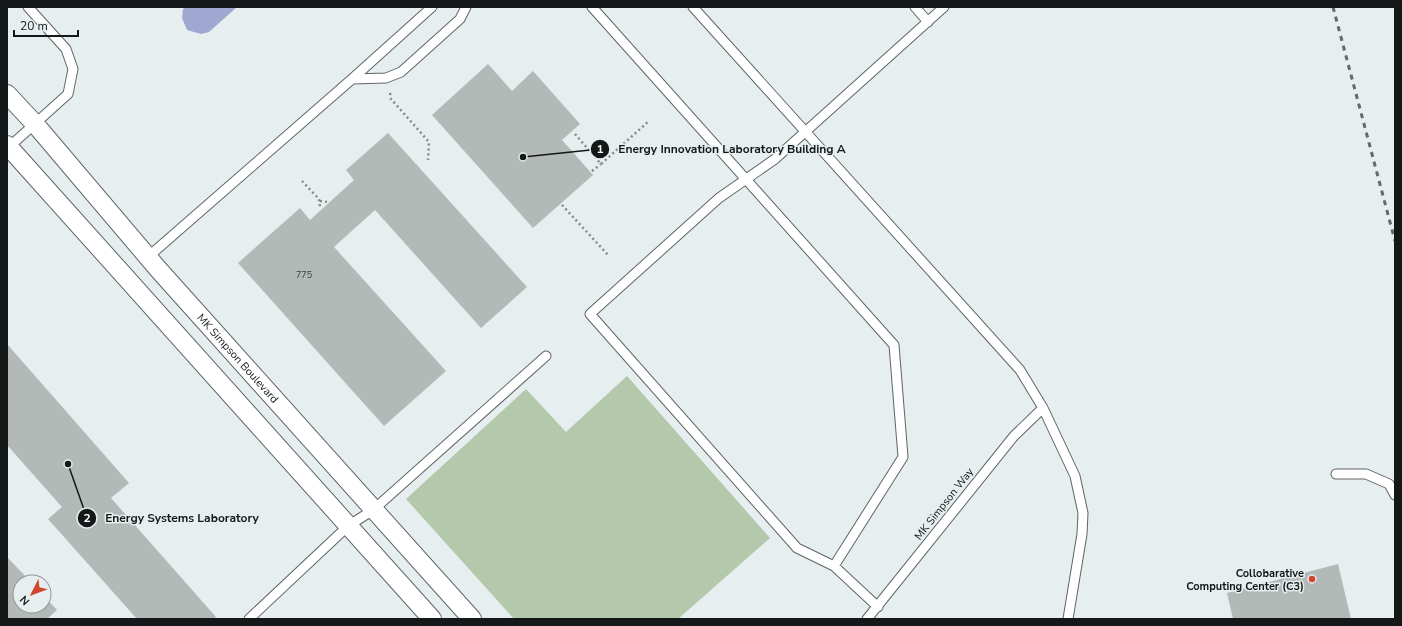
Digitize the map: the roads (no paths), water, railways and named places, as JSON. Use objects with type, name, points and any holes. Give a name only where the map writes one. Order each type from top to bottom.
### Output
[{"type":"street","name":"MK Simpson Boulevard","points":[[7,94],[35,124],[148,257],[472,619]]},
{"type":"street","points":[[8,146],[432,619]]},
{"type":"lane","points":[[8,146],[68,94],[73,69],[66,49],[28,7]]},
{"type":"lane","points":[[148,257],[432,7]]},
{"type":"lane","points":[[352,79],[386,78],[401,72],[460,19],[466,7]]},
{"type":"lane","points":[[592,7],[894,345],[903,457],[834,566]]},
{"type":"lane","points":[[692,7],[1016,365],[1043,408],[1076,476],[1083,512],[1082,534],[1068,619]]},
{"type":"lane","points":[[915,7],[928,22]]},
{"type":"lane","points":[[878,607],[834,566],[797,548],[590,314],[719,198],[775,159],[944,7]]},
{"type":"lane","points":[[249,619],[348,526],[373,510],[546,356]]},
{"type":"lane","name":"MK Simpson Way","points":[[867,619],[1014,436],[1043,408]]},
{"type":"lane","points":[[1336,474],[1366,474],[1389,484],[1395,495]]},
{"type":"water","points":[[186,7],[237,7],[209,32],[201,34],[187,30],[182,18],[183,9]]},
{"type":"railway","points":[[1333,7],[1395,241]]},
{"type":"place","name":"Energy Innovation Laboratory Building A","points":[[523,157]]},
{"type":"place","name":"Energy Systems Laboratory","points":[[68,464]]},
{"type":"place","name":"Collobarative Computing Center (C3)","points":[[1312,579]]}]
